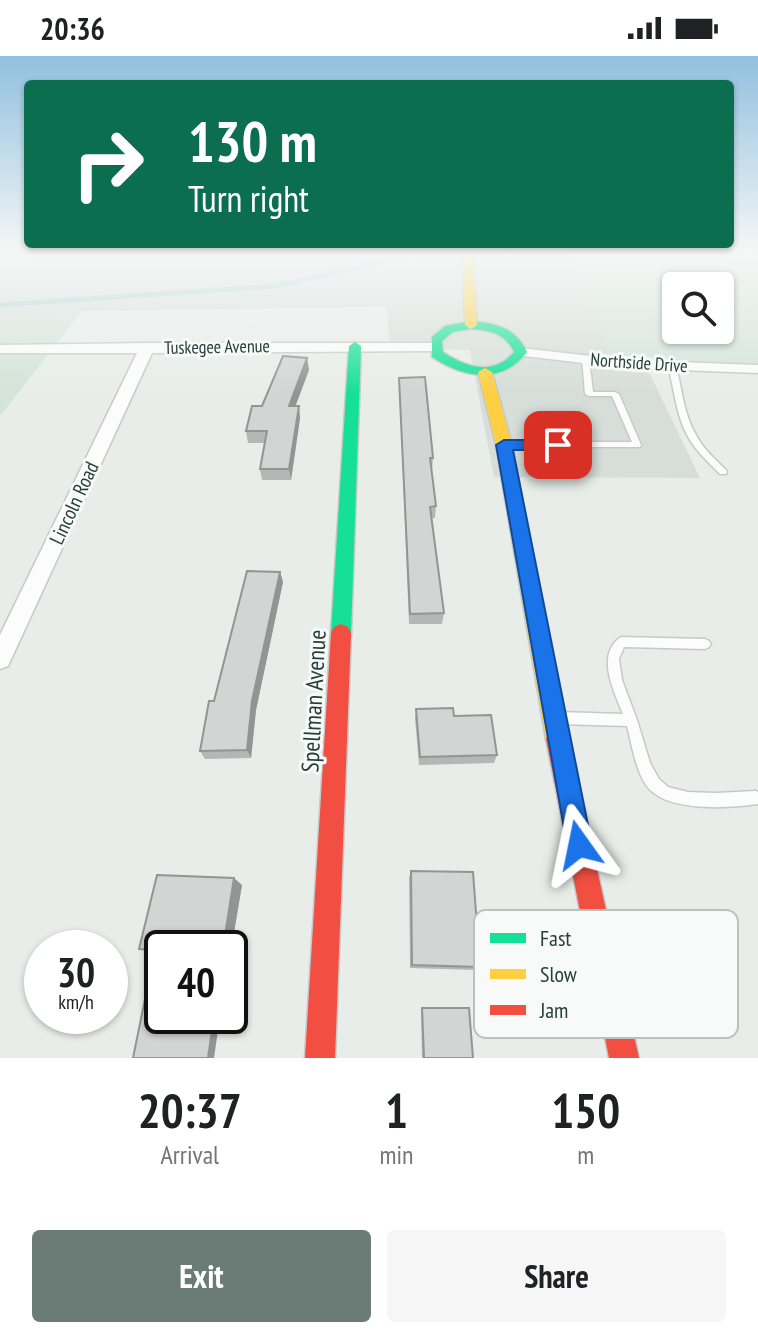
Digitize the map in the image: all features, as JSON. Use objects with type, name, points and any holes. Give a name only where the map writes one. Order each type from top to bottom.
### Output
[{"type":"street","points":[[470,299],[471,325]]},
{"type":"street","points":[[471,325],[506,332],[520,344],[521,352],[511,365],[485,372],[456,367],[445,361],[434,347],[436,340],[449,329],[471,325]]},
{"type":"street","name":"Spellman Avenue","points":[[320,1058],[355,346]]},
{"type":"street","name":"Lincoln Road","points":[[0,659],[147,347]]},
{"type":"street","name":"Tuskegee Avenue","points":[[0,349],[434,347]]},
{"type":"street","name":"Northside Drive","points":[[521,352],[672,366],[758,369]]},
{"type":"street","points":[[485,372],[504,445],[553,718],[593,910]]},
{"type":"street","points":[[620,1038],[624,1058]]},
{"type":"lane","points":[[504,445],[637,445],[615,394],[589,394],[585,359]]},
{"type":"lane","points":[[672,366],[682,418],[697,449],[723,472]]},
{"type":"lane","points":[[705,644],[621,642],[614,649],[612,659],[652,782],[684,799],[756,798]]},
{"type":"lane","points":[[553,718],[631,720]]},
{"type":"shaded area","points":[[0,299],[588,299],[614,367],[647,368],[700,478],[494,477],[470,350],[390,348],[387,307],[82,311],[0,319]]},
{"type":"green space","points":[[588,299],[662,299],[662,344],[734,344],[734,299],[758,299],[758,371],[614,368]]},
{"type":"green space","points":[[82,311],[0,416],[0,319]]},
{"type":"building","points":[[283,356],[307,358],[289,406],[299,406],[289,469],[260,469],[267,431],[246,431],[252,406],[262,406]]},
{"type":"building","points":[[425,377],[436,506],[430,507],[444,613],[410,614],[399,378]]},
{"type":"building","points":[[247,571],[280,572],[252,701],[247,750],[200,751],[209,701],[214,701]]},
{"type":"building","points":[[453,708],[454,716],[491,715],[497,755],[420,757],[416,709]]},
{"type":"building","points":[[411,871],[473,872],[474,967],[412,965]]},
{"type":"building","points":[[157,875],[234,878],[226,930],[144,930],[144,949],[139,949]]},
{"type":"building","points":[[144,1004],[144,1034],[211,1034],[208,1058],[133,1058]]},
{"type":"building","points":[[422,1008],[469,1008],[473,1058],[424,1058]]},
{"type":"waterway","points":[[0,305],[90,299]]},
{"type":"traffic: fast","points":[[471,325],[507,334],[521,352],[503,368],[481,372],[458,366],[437,354],[436,340],[449,329],[471,325]]},
{"type":"traffic: fast","points":[[341,633],[355,346]]},
{"type":"traffic: slow","points":[[470,299],[471,325]]},
{"type":"traffic: slow","points":[[485,372],[504,445],[557,739]]},
{"type":"traffic: jam","points":[[320,1058],[341,633]]},
{"type":"traffic: jam","points":[[557,739],[593,910]]},
{"type":"traffic: jam","points":[[620,1038],[624,1058]]},
{"type":"route","points":[[558,445],[504,445],[579,845]]}]
